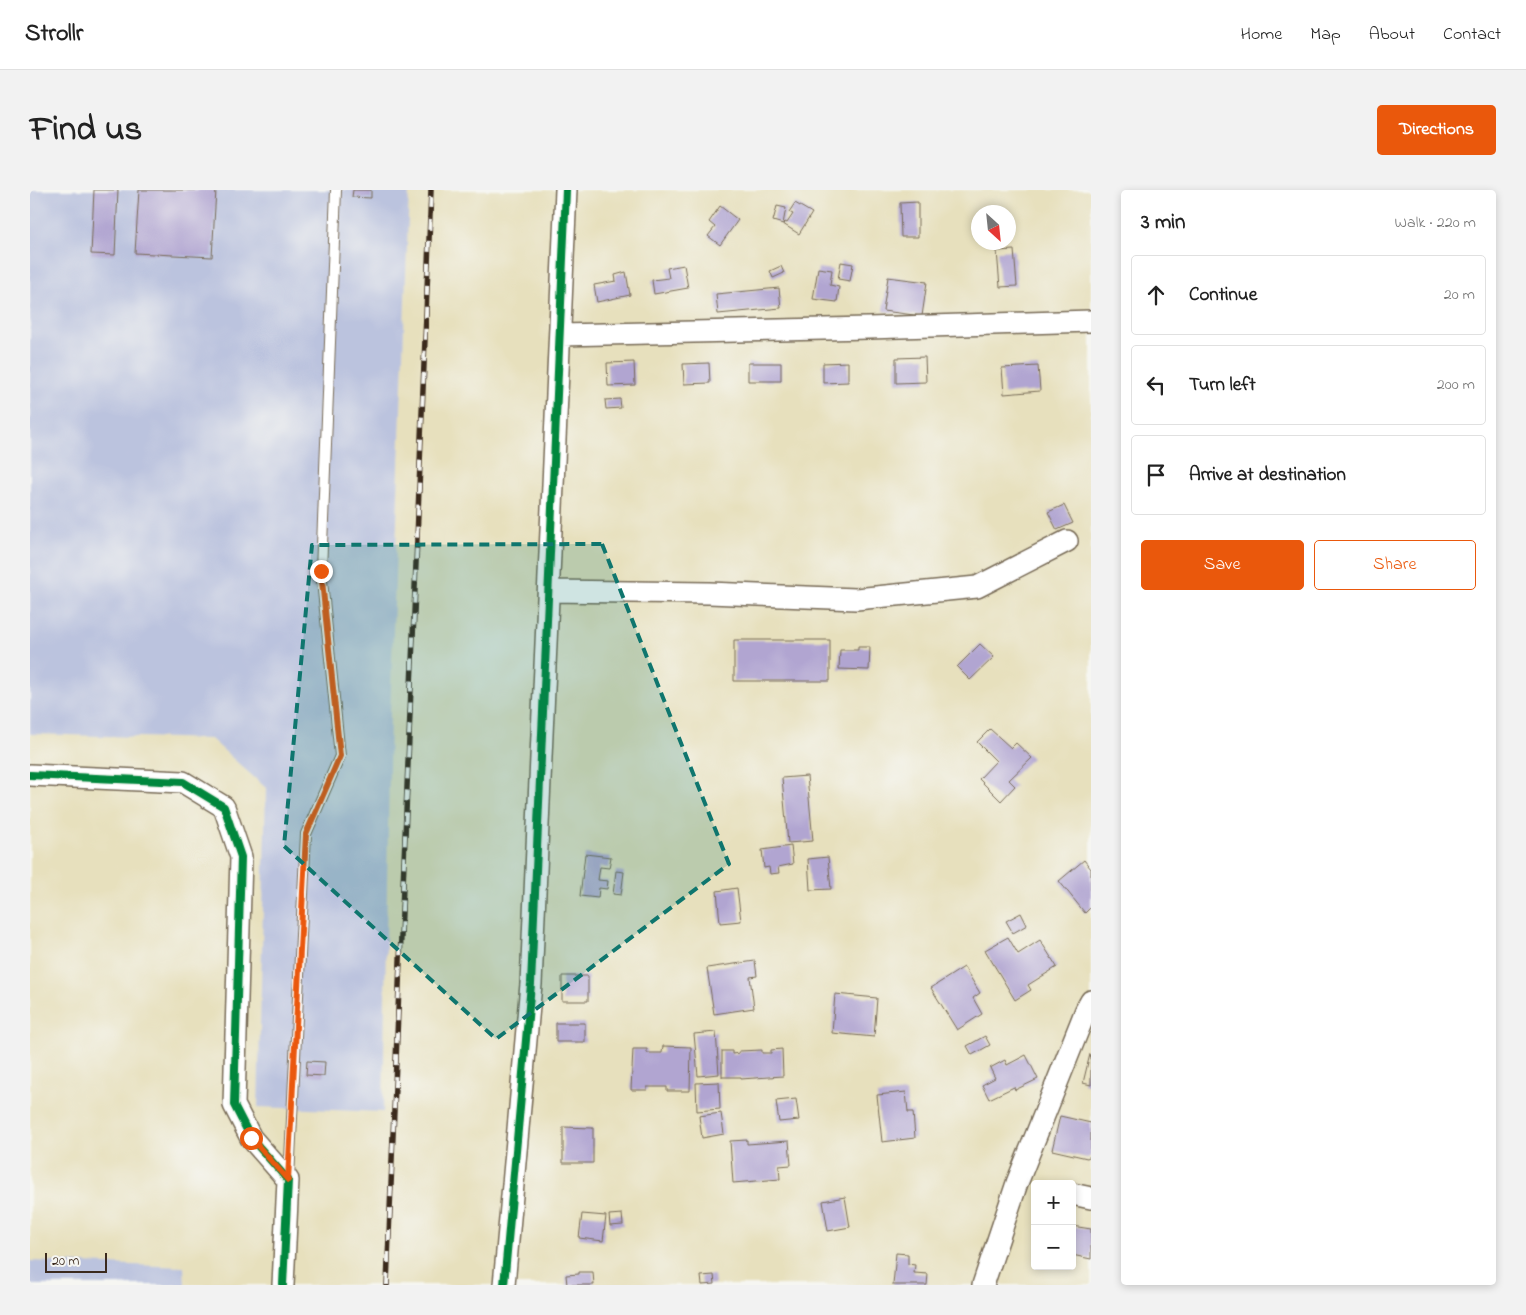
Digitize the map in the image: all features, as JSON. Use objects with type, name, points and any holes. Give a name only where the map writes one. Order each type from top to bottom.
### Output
[{"type":"street","points":[[504,1285],[531,984],[566,190]]},
{"type":"street","points":[[560,335],[1091,321]]},
{"type":"street","points":[[549,591],[709,593],[865,598],[977,587],[1067,541]]},
{"type":"street","points":[[30,775],[183,782],[224,807],[241,856],[234,1105],[251,1138],[288,1180],[283,1285]]},
{"type":"street","points":[[983,1285],[1026,1185],[1086,1010],[1091,1001]]},
{"type":"street","points":[[1076,1195],[1091,1198]]},
{"type":"lane","points":[[288,1180],[306,834],[340,756],[321,571],[336,190]]},
{"type":"highlighted area","points":[[602,544],[729,864],[496,1039],[284,846],[312,545]]},
{"type":"shaded area","points":[[30,190],[409,190],[390,715],[383,1112],[258,1107],[266,788],[211,739],[30,734]]},
{"type":"shaded area","points":[[30,1261],[184,1267],[185,1285],[30,1285]]},
{"type":"building","points":[[94,190],[118,190],[115,255],[91,254]]},
{"type":"building","points":[[139,190],[216,190],[212,257],[135,253]]},
{"type":"building","points":[[353,190],[371,190],[371,198],[352,197]]},
{"type":"building","points":[[918,202],[918,237],[901,237],[900,203]]},
{"type":"building","points":[[795,203],[812,213],[799,234],[783,224],[787,223],[793,214],[789,212]]},
{"type":"building","points":[[720,206],[738,220],[720,245],[708,236],[715,227],[709,222]]},
{"type":"building","points":[[777,206],[786,208],[783,224],[773,221]]},
{"type":"building","points":[[1014,250],[1017,286],[1000,287],[997,251]]},
{"type":"building","points":[[841,262],[853,264],[850,281],[838,279]]},
{"type":"building","points":[[684,265],[688,288],[654,294],[652,280],[669,278],[667,268]]},
{"type":"building","points":[[781,266],[784,273],[773,278],[770,271]]},
{"type":"building","points":[[818,268],[832,270],[830,285],[839,287],[837,302],[813,299]]},
{"type":"building","points":[[626,272],[630,295],[597,302],[594,285],[616,281],[615,275]]},
{"type":"building","points":[[888,277],[927,282],[922,316],[883,311]]},
{"type":"building","points":[[779,288],[781,308],[718,314],[716,294]]},
{"type":"building","points":[[925,357],[926,382],[896,383],[896,358]]},
{"type":"building","points":[[634,362],[635,385],[608,386],[607,363]]},
{"type":"building","points":[[848,362],[848,382],[823,383],[823,363]]},
{"type":"building","points":[[709,363],[710,383],[684,384],[683,364]]},
{"type":"building","points":[[748,363],[781,363],[781,381],[748,381]]},
{"type":"building","points":[[1038,366],[1040,391],[1004,394],[1002,368]]},
{"type":"building","points":[[620,399],[621,408],[606,409],[605,400]]},
{"type":"building","points":[[1064,505],[1073,523],[1057,530],[1048,512]]},
{"type":"building","points":[[734,640],[830,640],[830,681],[734,681]]},
{"type":"building","points":[[980,644],[994,657],[970,680],[957,667]]},
{"type":"building","points":[[858,647],[870,647],[869,670],[839,669],[840,650],[858,650]]},
{"type":"building","points":[[990,729],[1011,748],[1016,743],[1032,758],[1009,780],[1015,786],[1001,801],[979,779],[996,761],[977,742]]},
{"type":"building","points":[[807,776],[813,841],[788,843],[782,778]]},
{"type":"building","points":[[791,846],[793,864],[778,867],[779,873],[770,874],[769,867],[764,868],[762,850]]},
{"type":"building","points":[[585,854],[611,857],[609,868],[600,867],[598,880],[608,881],[607,889],[599,888],[598,898],[580,896]]},
{"type":"building","points":[[828,857],[831,889],[810,890],[808,859]]},
{"type":"building","points":[[1084,860],[1091,869],[1091,907],[1085,913],[1059,881]]},
{"type":"building","points":[[616,871],[624,872],[621,895],[613,894]]},
{"type":"building","points":[[737,888],[741,921],[720,923],[717,891]]},
{"type":"building","points":[[1021,913],[1027,925],[1013,933],[1006,921]]},
{"type":"building","points":[[1008,937],[1018,954],[1040,940],[1057,967],[1028,985],[1031,990],[1015,1000],[985,950]]},
{"type":"building","points":[[755,961],[757,976],[750,977],[754,1008],[714,1014],[707,968]]},
{"type":"building","points":[[964,967],[980,993],[973,998],[982,1014],[957,1030],[931,988]]},
{"type":"building","points":[[562,976],[588,976],[588,1001],[562,1001]]},
{"type":"building","points":[[835,994],[877,998],[874,1037],[832,1033]]},
{"type":"building","points":[[556,1023],[585,1023],[585,1042],[556,1042]]},
{"type":"building","points":[[716,1032],[719,1074],[698,1076],[694,1034]]},
{"type":"building","points":[[985,1036],[990,1045],[972,1055],[967,1046]]},
{"type":"building","points":[[663,1046],[691,1047],[690,1091],[667,1091],[667,1087],[647,1087],[647,1090],[631,1090],[633,1049],[647,1049],[647,1053],[662,1053]]},
{"type":"building","points":[[782,1049],[783,1076],[741,1079],[741,1077],[722,1077],[722,1051],[732,1051],[732,1054],[739,1053],[739,1051],[762,1050],[762,1053],[771,1053],[771,1050]]},
{"type":"building","points":[[1091,1054],[1091,1085],[1083,1083]]},
{"type":"building","points":[[1026,1055],[1038,1079],[1015,1090],[1014,1087],[989,1099],[982,1085],[995,1078],[990,1068],[1005,1060],[1007,1065]]},
{"type":"building","points":[[307,1061],[325,1062],[324,1076],[306,1075]]},
{"type":"building","points":[[719,1082],[720,1109],[697,1111],[696,1083]]},
{"type":"building","points":[[906,1092],[908,1112],[913,1112],[915,1138],[882,1142],[877,1095]]},
{"type":"building","points":[[796,1099],[799,1120],[779,1122],[776,1101]]},
{"type":"building","points":[[721,1113],[724,1134],[702,1138],[699,1116]]},
{"type":"building","points":[[1060,1116],[1091,1123],[1091,1156],[1087,1158],[1052,1150]]},
{"type":"building","points":[[563,1127],[593,1128],[593,1163],[563,1163]]},
{"type":"building","points":[[747,1140],[747,1144],[789,1141],[791,1165],[779,1166],[780,1179],[733,1183],[730,1141]]},
{"type":"building","points":[[845,1197],[850,1227],[828,1231],[823,1201]]},
{"type":"building","points":[[582,1214],[606,1216],[603,1241],[579,1238]]},
{"type":"building","points":[[622,1214],[623,1225],[610,1226],[609,1215]]},
{"type":"building","points":[[1076,1227],[1091,1229],[1091,1259],[1076,1256]]},
{"type":"building","points":[[896,1253],[908,1254],[908,1264],[915,1265],[914,1273],[928,1274],[927,1285],[893,1285]]},
{"type":"building","points":[[579,1272],[593,1272],[594,1285],[567,1285],[566,1275],[579,1274]]},
{"type":"building","points":[[714,1275],[715,1284],[702,1285],[701,1276]]},
{"type":"railway","points":[[387,1285],[431,190]]},
{"type":"cycle path","points":[[504,1285],[531,984],[566,190]]},
{"type":"cycle path","points":[[30,775],[183,782],[224,807],[241,857],[234,1105],[251,1138],[288,1180],[283,1285]]},
{"type":"route","points":[[251,1138],[288,1180],[306,834],[340,756],[321,571]]}]
